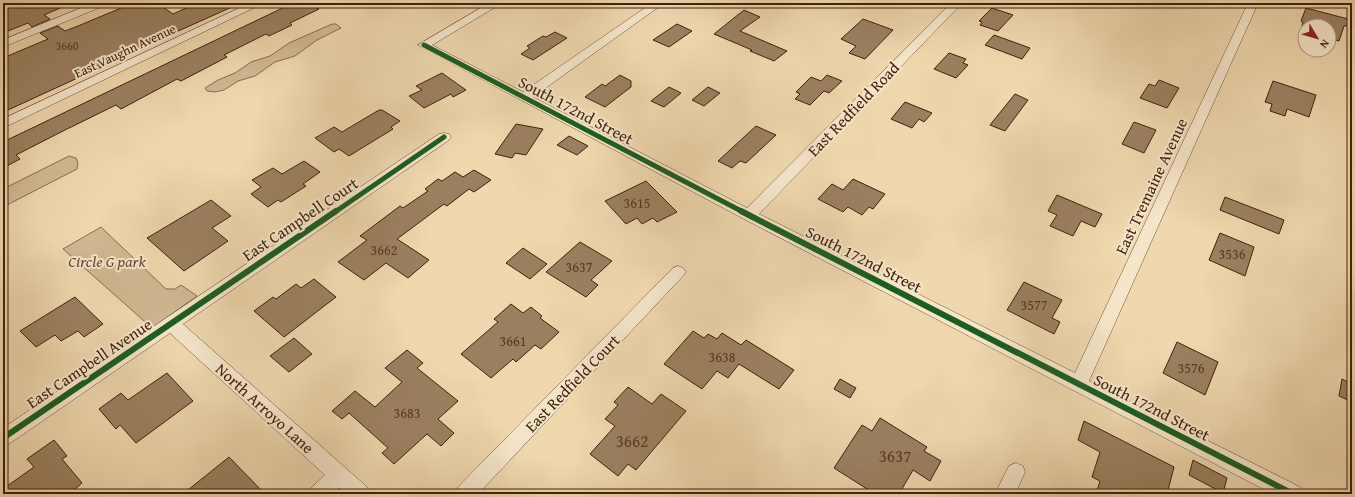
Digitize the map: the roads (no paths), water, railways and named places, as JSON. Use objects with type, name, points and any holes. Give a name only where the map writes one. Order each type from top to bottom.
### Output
[{"type":"street","points":[[3,44],[102,3]]},
{"type":"street","name":"East Vaughn Avenue","points":[[3,124],[258,3]]},
{"type":"street","name":"South 172nd Street","points":[[497,3],[424,45],[749,215],[1293,494]]},
{"type":"street","points":[[524,97],[659,3]]},
{"type":"street","name":"East Redfield Road","points":[[749,215],[957,3]]},
{"type":"street","name":"East Tremaine Avenue","points":[[1079,383],[1253,3]]},
{"type":"street","points":[[1348,3],[1352,4]]},
{"type":"street","name":"East Campbell Court","points":[[170,323],[444,137]]},
{"type":"street","name":"East Redfield Court","points":[[465,494],[678,272]]},
{"type":"street","name":"East Campbell Avenue","points":[[3,438],[170,323]]},
{"type":"street","name":"North Arroyo Lane","points":[[170,323],[360,494]]},
{"type":"street","points":[[1005,494],[1016,472]]},
{"type":"street","points":[[319,494],[339,475]]},
{"type":"park label","name":"Circle G park","points":[[107,261]]}]
